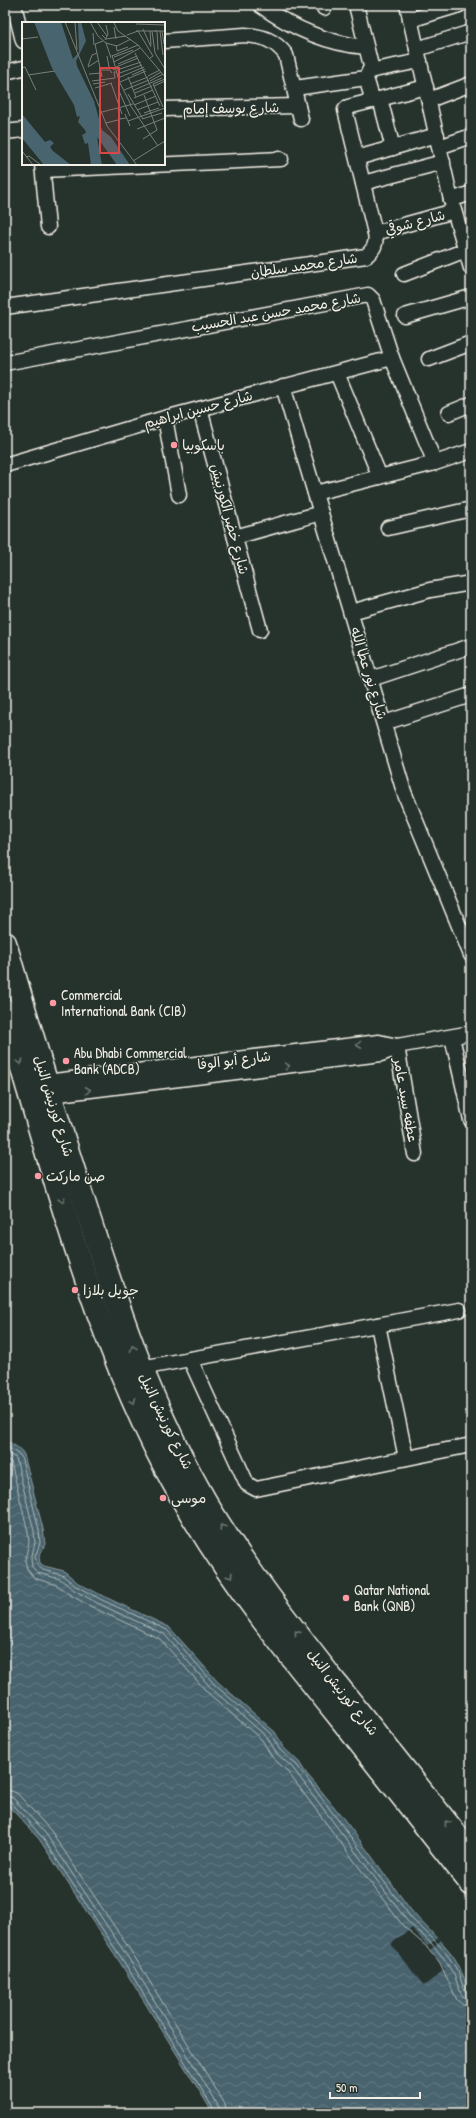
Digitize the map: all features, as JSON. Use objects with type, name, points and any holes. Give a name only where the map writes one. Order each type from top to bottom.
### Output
[{"type":"highway","name":"شارع كورنيش النيل","points":[[5,943],[48,1088],[124,1327],[178,1448],[210,1508],[246,1564],[286,1619],[471,1853]]},
{"type":"highway","name":"شارع كورنيش النيل","points":[[5,1011],[83,1268],[105,1333],[131,1396],[160,1457],[193,1518],[230,1576],[266,1625],[471,1884]]},
{"type":"street","points":[[14,5],[22,37]]},
{"type":"street","points":[[260,5],[277,12],[316,36],[332,42],[366,47]]},
{"type":"street","points":[[356,5],[366,47],[369,74],[376,100],[393,148]]},
{"type":"street","points":[[407,5],[453,206],[468,249],[471,268]]},
{"type":"street","points":[[410,20],[459,5]]},
{"type":"street","points":[[268,39],[277,12]]},
{"type":"street","points":[[165,41],[245,35],[268,39],[279,46],[286,55],[295,88],[369,74],[471,32]]},
{"type":"street","points":[[5,72],[22,68]]},
{"type":"street","name":"شارع محمد سلطان","points":[[5,307],[366,256],[373,250],[376,242],[375,233],[345,110],[346,108],[376,100],[428,94],[471,84]]},
{"type":"street","name":"شارع يوسف إمام","points":[[165,109],[300,113],[295,88]]},
{"type":"street","points":[[5,132],[22,130]]},
{"type":"street","points":[[357,158],[393,148],[471,136]]},
{"type":"street","points":[[165,163],[281,159]]},
{"type":"street","points":[[363,183],[443,162]]},
{"type":"street","points":[[48,227],[43,167],[102,165]]},
{"type":"street","name":"شارع شوقي","points":[[375,233],[453,206],[471,193]]},
{"type":"street","points":[[404,274],[468,249]]},
{"type":"street","name":"شارع محمد حسن عبد الحسيب","points":[[5,363],[364,295],[371,297],[373,300],[392,358],[435,464]]},
{"type":"street","points":[[405,316],[471,297]]},
{"type":"street","points":[[429,359],[471,343]]},
{"type":"street","name":"شارع حسين ابراهيم","points":[[5,465],[165,418],[392,358]]},
{"type":"street","points":[[337,373],[380,477]]},
{"type":"street","name":"شارع نور عطا الله","points":[[283,386],[404,792],[437,869],[471,955]]},
{"type":"street","points":[[449,413],[471,404]]},
{"type":"street","name":"شارع خضر الكورنيش","points":[[200,409],[260,630]]},
{"type":"street","points":[[165,418],[180,496]]},
{"type":"street","points":[[315,493],[435,464],[471,451]]},
{"type":"street","points":[[388,528],[471,508]]},
{"type":"street","points":[[235,537],[321,513]]},
{"type":"street","points":[[351,612],[430,590],[471,583]]},
{"type":"street","points":[[371,679],[471,646]]},
{"type":"street","points":[[384,723],[471,695]]},
{"type":"street","name":"شارع أبو الوفا","points":[[48,1088],[381,1054],[392,1050],[397,1046],[452,1038],[471,1033]]},
{"type":"street","points":[[452,1038],[471,1120]]},
{"type":"street","name":"عطفه سيد عامر","points":[[397,1046],[415,1154]]},
{"type":"street","points":[[141,1368],[459,1310]]},
{"type":"street","points":[[378,1325],[406,1458]]},
{"type":"street","points":[[190,1359],[247,1484],[251,1487],[256,1488],[471,1445]]},
{"type":"water","points":[[5,1439],[21,1450],[24,1455],[43,1529],[45,1544],[39,1557],[40,1563],[44,1566],[64,1571],[78,1583],[169,1627],[218,1682],[275,1732],[284,1748],[299,1762],[306,1773],[334,1806],[410,1909],[446,1947],[454,1958],[471,1994],[471,2113],[213,2113],[121,1964],[39,1839],[5,1802]]},
{"type":"pier","points":[[412,1928],[427,1946],[438,1938],[441,1940],[430,1950],[445,1969],[424,1986],[391,1944]]},
{"type":"place","name":"باسكوبيا","points":[[174,445]]},
{"type":"place","name":"Commercial International Bank (CIB)","points":[[53,1003]]},
{"type":"place","name":"Abu Dhabi Commercial Bank (ADCB)","points":[[66,1061]]},
{"type":"place","name":"صن ماركت","points":[[38,1176]]},
{"type":"place","name":"جويل بلازا","points":[[75,1290]]},
{"type":"place","name":"موسى","points":[[163,1498]]},
{"type":"place","name":"Qatar National Bank (QNB)","points":[[346,1598]]}]
